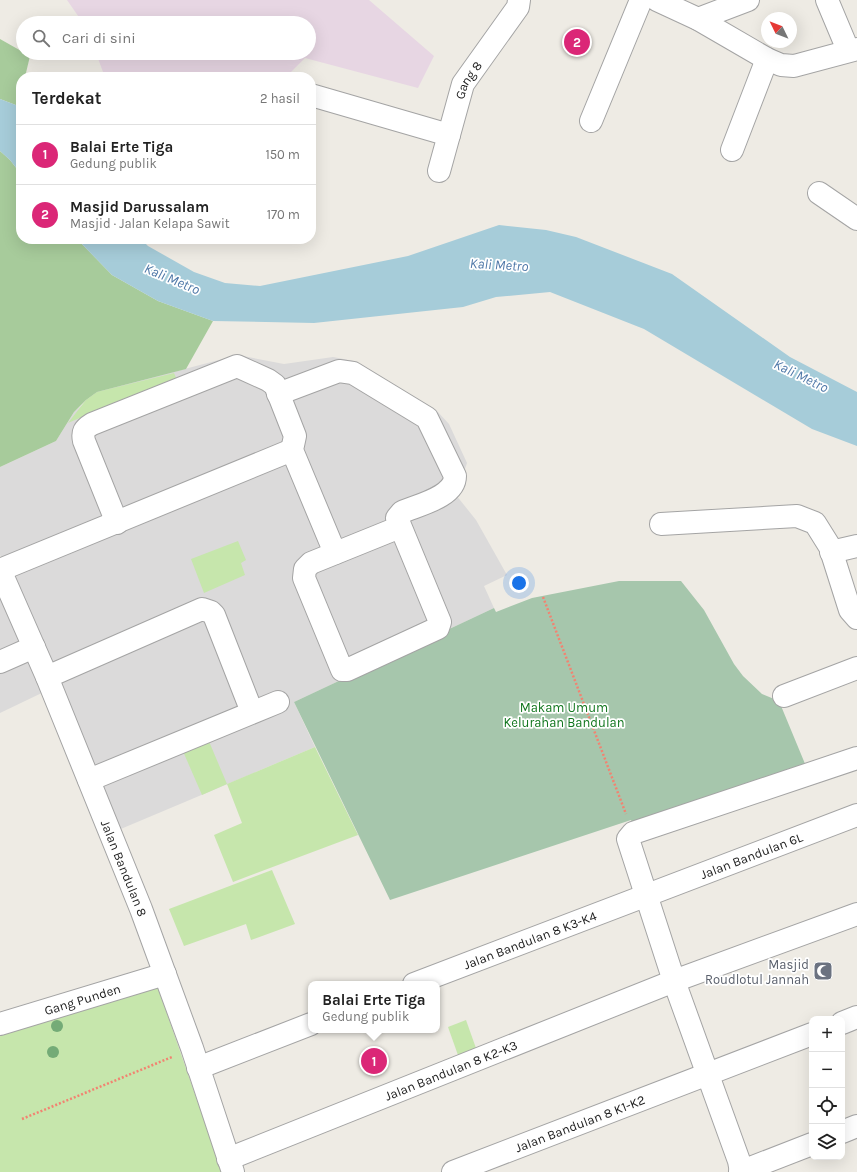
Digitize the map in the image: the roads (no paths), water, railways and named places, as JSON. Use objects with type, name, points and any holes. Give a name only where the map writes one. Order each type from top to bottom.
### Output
[{"type":"street","name":"Gang 8","points":[[439,171],[464,80],[518,7],[519,0]]},
{"type":"street","points":[[591,121],[641,0]]},
{"type":"street","points":[[657,0],[698,19],[767,59],[781,65],[794,66],[852,49],[827,0]]},
{"type":"street","points":[[698,19],[748,0]]},
{"type":"street","points":[[732,150],[767,59]]},
{"type":"street","points":[[316,96],[449,135]]},
{"type":"street","points":[[819,193],[857,219]]},
{"type":"street","points":[[116,523],[83,434],[85,428],[134,406],[237,366],[272,382],[295,436],[292,450],[335,554]]},
{"type":"street","points":[[278,394],[339,371],[346,371],[427,418],[455,476],[455,481],[448,493],[402,512],[397,518],[440,625],[437,629],[347,670],[342,670],[338,664],[304,578],[305,569],[311,563],[400,528]]},
{"type":"street","points":[[0,570],[292,450]]},
{"type":"street","points":[[661,524],[797,516],[815,522],[850,586],[850,610],[857,618]]},
{"type":"street","points":[[831,552],[857,546]]},
{"type":"street","name":"Jalan Bandulan 8","points":[[0,570],[47,677],[165,974],[195,1058],[230,1166]]},
{"type":"street","points":[[47,677],[202,609],[207,610],[214,616],[252,712]]},
{"type":"street","points":[[0,662],[34,647]]},
{"type":"street","points":[[784,696],[857,668]]},
{"type":"street","points":[[89,780],[278,702]]},
{"type":"street","points":[[809,1145],[740,1172],[739,1161],[674,982],[628,839],[633,833],[857,758]]},
{"type":"street","name":"Jalan Bandulan 6L","points":[[646,894],[857,814]]},
{"type":"street","name":"Jalan Bandulan 8 K3-K4","points":[[422,981],[646,894]]},
{"type":"street","name":"Jalan Bandulan 8 K2-K3","points":[[230,1166],[674,982],[857,914]]},
{"type":"street","name":"Gang Punden","points":[[0,1024],[165,974]]},
{"type":"street","points":[[845,1022],[857,1017]]},
{"type":"street","points":[[195,1058],[308,1025]]},
{"type":"street","name":"Jalan Bandulan 8 K1-K2","points":[[453,1172],[809,1035]]},
{"type":"street","points":[[845,1131],[857,1126]]},
{"type":"water","points":[[0,99],[16,105],[16,168],[0,151]]},
{"type":"water","name":"Kali Metro","points":[[499,225],[546,230],[576,237],[672,274],[790,357],[857,392],[857,446],[812,429],[644,329],[550,292],[496,297],[463,307],[314,323],[213,321],[158,301],[112,275],[82,244],[146,244],[194,272],[225,283],[260,286],[408,256]]},
{"type":"place","name":"Masjid Darussalam","points":[[577,42]]},
{"type":"place","name":"Masjid Roudlotul Jannah","points":[[823,971]]},
{"type":"place","name":"Balai Erte Tiga","points":[[374,1061]]},
{"type":"park label","name":"Makam Umum Kelurahan Bandulan","points":[[564,714]]}]
